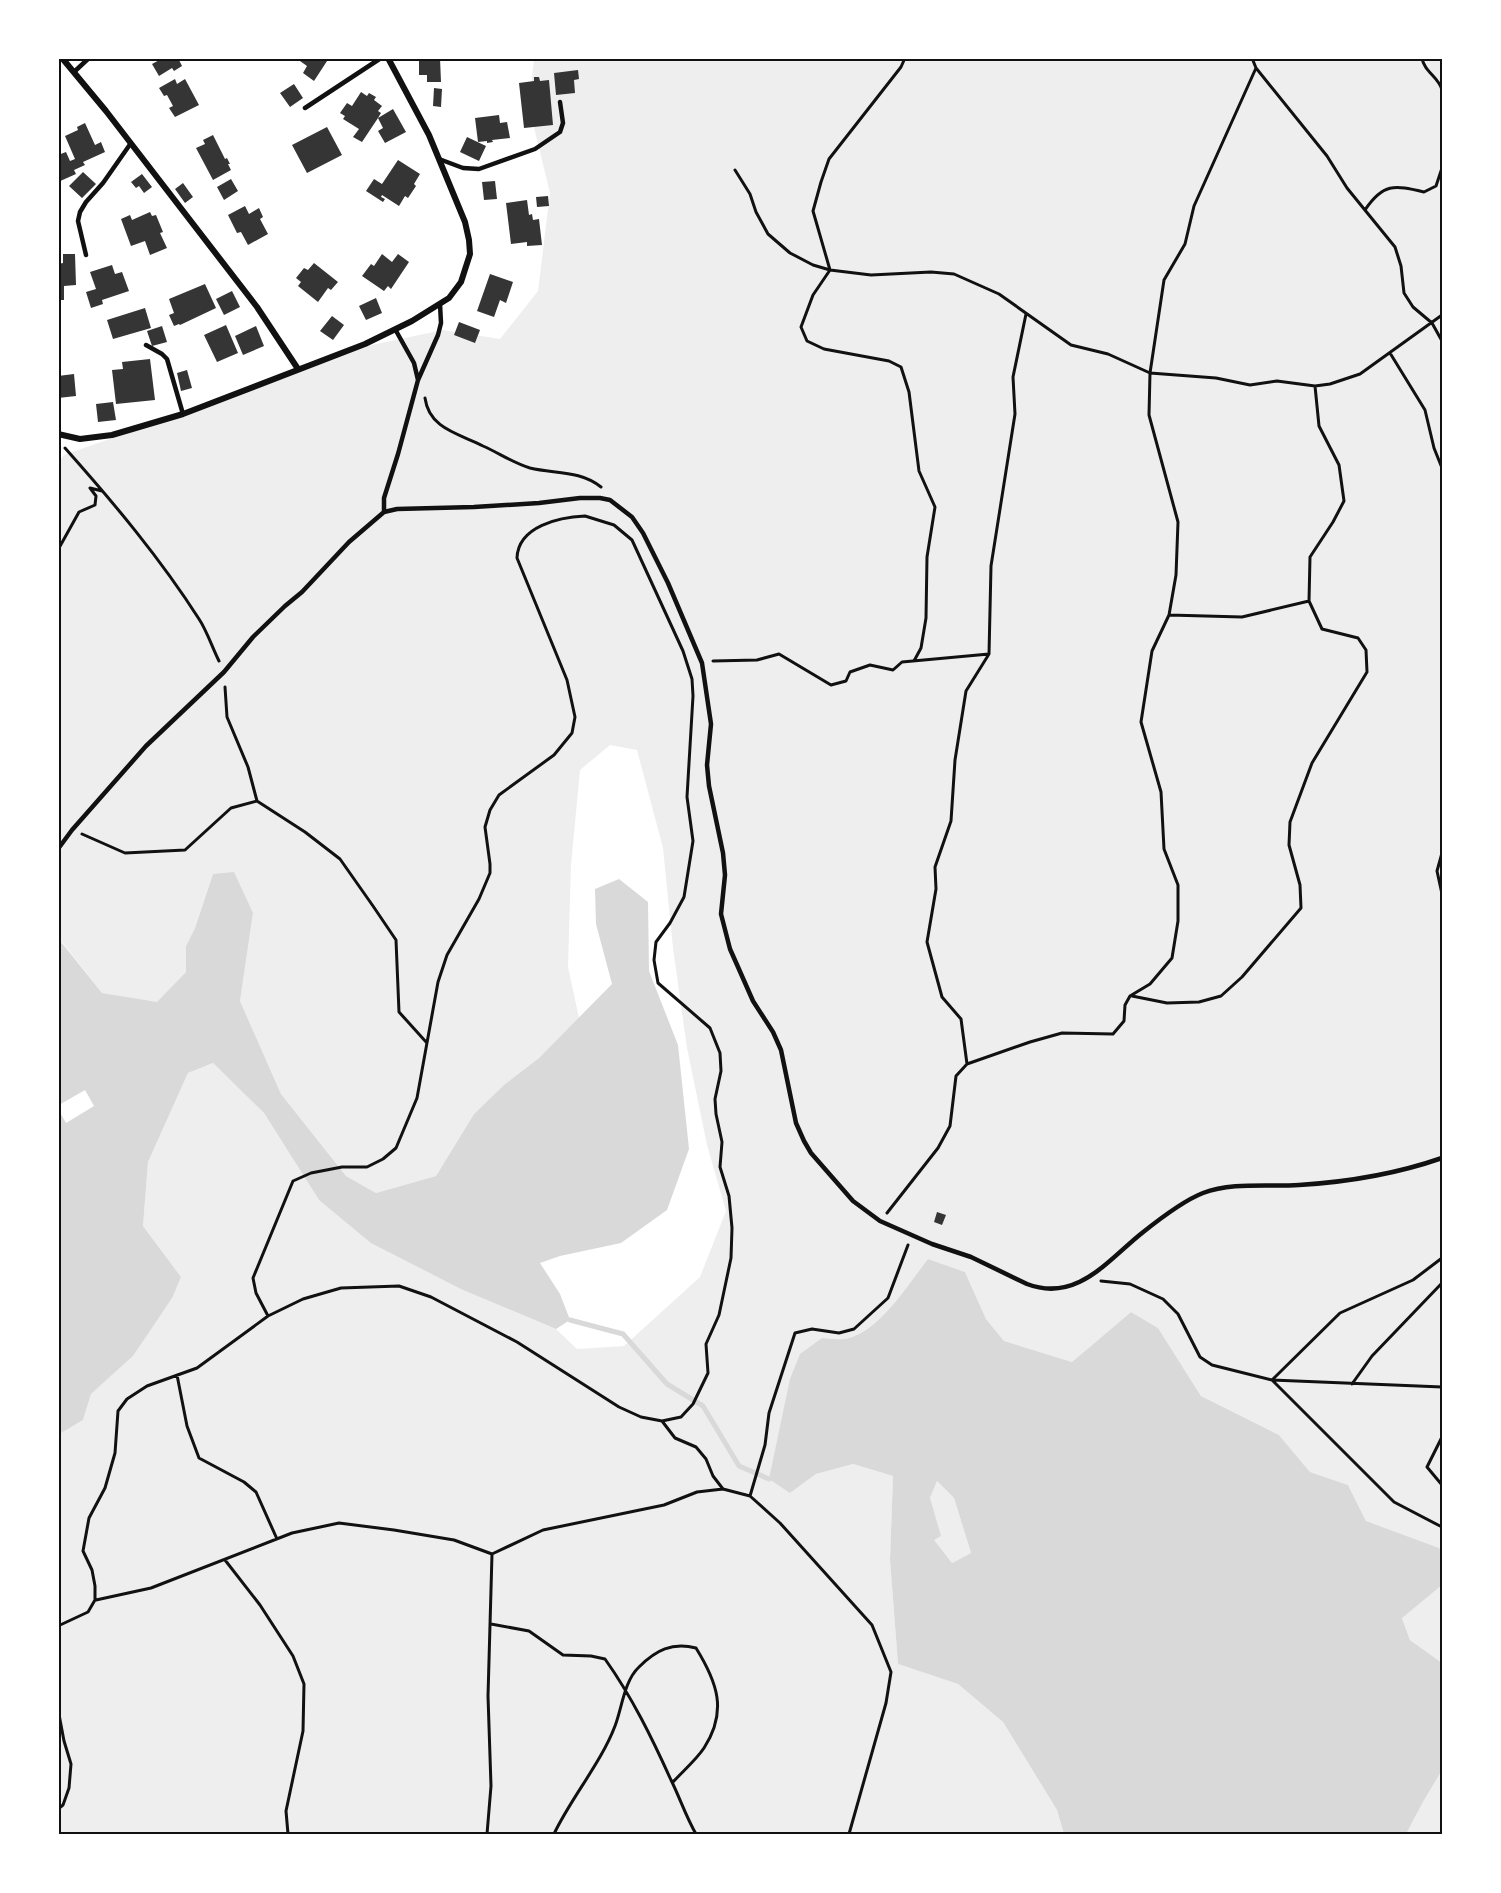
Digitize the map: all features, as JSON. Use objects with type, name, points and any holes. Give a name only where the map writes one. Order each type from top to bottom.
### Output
[{"type":"street","points":[[62,58],[131,143],[257,307],[298,369]]},
{"type":"street","points":[[58,434],[80,439],[112,435],[183,414],[365,344],[448,298],[460,282],[470,254],[470,240],[465,222],[417,110],[388,58]]},
{"type":"lane","points":[[74,72],[89,58]]},
{"type":"lane","points":[[305,108],[381,58]]},
{"type":"lane","points":[[439,159],[463,168],[479,169],[535,149],[560,132],[563,123],[560,102]]},
{"type":"lane","points":[[86,255],[78,221],[80,212],[104,183],[131,143]]},
{"type":"lane","points":[[384,512],[384,498],[418,380],[441,323],[440,304]]},
{"type":"lane","points":[[395,329],[414,363],[418,380]]},
{"type":"lane","points":[[146,345],[162,354],[166,359],[183,414]]},
{"type":"lane","points":[[58,849],[146,746],[224,672],[261,629],[302,592],[349,542],[384,512],[397,509],[539,503],[580,498],[610,500],[632,517],[644,533],[688,626],[702,663],[711,724],[708,744],[709,786],[723,853],[725,875],[721,914],[730,948],[753,1001],[773,1032],[781,1050],[796,1123],[804,1141],[811,1153],[853,1201],[880,1221],[912,1235],[971,1257],[1035,1287],[1055,1289],[1084,1281],[1112,1261],[1143,1233],[1203,1193],[1222,1188],[1356,1180],[1443,1158]]},
{"type":"path","points":[[830,270],[813,211],[821,182],[830,159],[901,67],[904,58]]},
{"type":"path","points":[[1252,58],[1256,68],[1327,156],[1347,188],[1395,247],[1401,266],[1404,293],[1413,307],[1432,323],[1443,341]]},
{"type":"path","points":[[1422,58],[1423,67],[1441,84],[1443,90]]},
{"type":"path","points":[[880,1221],[938,1148],[950,1126],[956,1076],[967,1064],[1062,1033],[1113,1034],[1124,1021],[1125,1005],[1130,996],[1150,984],[1172,958],[1178,921],[1178,885],[1164,849],[1161,792],[1141,722],[1152,651],[1169,615],[1176,575],[1178,522],[1149,415],[1150,374],[1164,280],[1185,244],[1194,206],[1256,68]]},
{"type":"path","points":[[1365,210],[1374,197],[1387,187],[1424,192],[1436,186],[1443,168]]},
{"type":"path","points":[[735,170],[750,194],[756,212],[768,234],[790,253],[813,265],[830,270],[871,275],[931,272],[954,274],[999,294],[1071,345],[1108,354],[1150,374],[1216,378],[1250,385],[1277,381],[1315,386],[1330,384],[1360,374],[1443,315]]},
{"type":"path","points":[[830,270],[813,295],[801,327],[807,341],[824,349],[889,361],[902,367],[909,392],[919,471],[935,507],[927,557],[926,618],[921,648],[914,661]]},
{"type":"path","points":[[967,1064],[961,1019],[942,997],[927,942],[936,889],[935,867],[951,821],[955,760],[966,691],[989,654],[991,566],[1015,414],[1013,377],[1026,314]]},
{"type":"path","points":[[1390,353],[1425,410],[1434,448],[1443,468]]},
{"type":"path","points":[[418,380],[424,392],[426,406],[443,427],[517,464],[532,469],[583,476],[599,486],[610,500]]},
{"type":"path","points":[[1130,996],[1167,1004],[1199,1002],[1221,996],[1242,977],[1301,908],[1300,885],[1289,845],[1290,822],[1312,763],[1366,672],[1366,650],[1358,638],[1322,629],[1309,601],[1310,557],[1344,501],[1339,465],[1319,426],[1315,386]]},
{"type":"path","points":[[58,440],[104,491],[201,620],[224,672],[228,717],[248,767],[257,801],[305,832],[340,859],[396,940],[399,1012],[427,1043]]},
{"type":"path","points":[[58,563],[59,548],[79,512],[95,505],[96,496],[90,488],[104,491]]},
{"type":"path","points":[[58,1626],[88,1612],[95,1600],[93,1578],[83,1551],[89,1518],[105,1488],[115,1453],[118,1412],[127,1399],[147,1386],[197,1368],[268,1316],[303,1299],[341,1288],[399,1286],[431,1298],[518,1342],[619,1407],[641,1417],[662,1421],[681,1417],[693,1404],[708,1372],[706,1344],[719,1315],[731,1248],[729,1196],[720,1167],[722,1142],[715,1099],[721,1071],[720,1053],[710,1028],[658,983],[654,960],[656,942],[684,897],[693,841],[687,797],[693,687],[683,651],[632,540],[614,525],[585,516],[563,517],[530,532],[517,546],[520,567],[567,680],[575,717],[572,734],[554,755],[499,795],[489,810],[485,827],[490,873],[479,899],[447,954],[438,982],[417,1098],[396,1148],[383,1159],[367,1167],[342,1167],[311,1173],[293,1181],[288,1189],[253,1278],[256,1293],[268,1316]]},
{"type":"path","points":[[1169,615],[1242,616],[1309,601]]},
{"type":"path","points":[[702,663],[757,660],[779,654],[831,685],[846,681],[850,672],[870,665],[893,670],[902,662],[989,654]]},
{"type":"path","points":[[72,830],[125,853],[185,850],[231,807],[257,801]]},
{"type":"path","points":[[1443,853],[1437,871],[1443,894]]},
{"type":"path","points":[[750,1496],[765,1445],[769,1413],[795,1333],[812,1329],[839,1333],[854,1329],[888,1298],[912,1235]]},
{"type":"path","points":[[1272,1380],[1340,1313],[1413,1280],[1443,1258]]},
{"type":"path","points":[[1084,1281],[1131,1284],[1163,1299],[1178,1314],[1200,1356],[1212,1365],[1272,1380],[1443,1387]]},
{"type":"path","points":[[1351,1384],[1372,1356],[1443,1282]]},
{"type":"path","points":[[177,1375],[187,1426],[199,1458],[244,1482],[256,1492],[277,1539]]},
{"type":"path","points":[[1272,1380],[1394,1502],[1443,1527]]},
{"type":"path","points":[[662,1421],[675,1438],[696,1447],[706,1459],[713,1476],[723,1489]]},
{"type":"path","points":[[1443,1437],[1427,1467],[1443,1485]]},
{"type":"path","points":[[95,1600],[151,1588],[292,1533],[339,1523],[454,1540],[492,1554],[543,1530],[664,1505],[697,1492],[723,1489],[750,1496],[780,1523],[872,1625],[891,1672],[886,1703],[849,1834]]},
{"type":"path","points":[[487,1834],[491,1786],[488,1696],[492,1554]]},
{"type":"path","points":[[225,1560],[260,1605],[293,1656],[304,1684],[303,1731],[286,1811],[288,1834]]},
{"type":"path","points":[[491,1624],[529,1631],[563,1654],[605,1659],[626,1689],[673,1782],[684,1814],[696,1834]]},
{"type":"path","points":[[554,1834],[614,1728],[626,1689],[637,1668],[660,1650],[682,1644],[696,1648],[709,1669],[719,1697],[717,1720],[704,1747],[673,1782]]},
{"type":"path","points":[[58,1709],[71,1764],[69,1788],[63,1805],[58,1809]]},
{"type":"shaded area","points":[[534,59],[1442,59],[1442,1554],[1438,1548],[1366,1521],[1348,1485],[1310,1472],[1279,1435],[1201,1396],[1158,1328],[1131,1312],[1072,1362],[1004,1341],[986,1319],[965,1272],[928,1259],[892,1306],[870,1327],[858,1335],[845,1339],[821,1338],[790,1493],[816,1474],[853,1464],[893,1476],[890,1560],[898,1664],[958,1684],[1003,1722],[1057,1810],[1064,1834],[59,1834],[59,1437],[61,1433],[83,1420],[91,1394],[133,1356],[181,1277],[143,1226],[148,1162],[188,1073],[213,1063],[264,1113],[319,1200],[463,1290],[556,1329],[577,1349],[624,1346],[700,1277],[726,1211],[707,1145],[687,1048],[673,948],[663,848],[637,750],[610,745],[580,770],[571,865],[568,967],[579,1018],[539,1058],[505,1084],[474,1114],[436,1176],[376,1193],[346,1176],[281,1094],[240,1001],[253,913],[213,874],[195,928],[186,946],[186,972],[157,1003],[102,993],[63,943],[59,944],[59,462],[64,455],[348,350],[443,330],[500,339],[538,291],[550,193],[529,107]]},
{"type":"shaded area","points":[[234,872],[253,913],[240,1001],[281,1094],[346,1176],[376,1193],[436,1176],[474,1114],[505,1084],[539,1058],[612,984],[596,924],[595,889],[619,879],[648,902],[649,971],[678,1045],[689,1149],[667,1210],[621,1243],[560,1256],[540,1263],[560,1294],[570,1320],[556,1329],[463,1290],[371,1243],[319,1200],[264,1113],[213,1063],[188,1073],[148,1162],[143,1226],[181,1277],[172,1298],[133,1356],[91,1394],[83,1420],[61,1433],[59,1437],[58,1109],[66,1123],[94,1106],[85,1090],[59,1105],[59,944],[62,943],[102,993],[157,1002],[186,972],[186,946],[195,928],[213,874]]},
{"type":"shaded area","points":[[928,1259],[965,1272],[986,1319],[1004,1341],[1072,1362],[1131,1312],[1158,1328],[1201,1396],[1279,1435],[1310,1472],[1348,1485],[1366,1521],[1439,1548],[1442,1554],[1442,1585],[1402,1618],[1410,1640],[1442,1663],[1442,1770],[1406,1834],[1064,1834],[1057,1810],[1003,1722],[958,1684],[898,1664],[890,1560],[893,1476],[853,1464],[816,1474],[790,1493],[769,1479],[790,1379],[800,1354],[822,1338],[845,1339],[858,1335],[870,1327],[892,1306]],"holes":[[[937,1481],[954,1498],[971,1553],[952,1563],[934,1540],[941,1536],[930,1498]]]},
{"type":"shaded area","points":[[937,1481],[954,1498],[971,1553],[952,1563],[933,1540],[930,1498]]},
{"type":"shaded area","points":[[1442,1585],[1442,1663],[1410,1640],[1402,1617]]},
{"type":"shaded area","points":[[1442,1770],[1442,1834],[1406,1834],[1423,1802]]},
{"type":"building","points":[[163,58],[178,58],[182,66],[174,71],[172,68],[159,76],[152,64]]},
{"type":"building","points":[[302,58],[329,58],[314,81],[303,73],[307,66],[300,61]]},
{"type":"building","points":[[419,58],[440,58],[441,82],[427,82],[427,75],[419,75]]},
{"type":"building","points":[[578,70],[579,79],[574,80],[575,93],[556,95],[554,73]]},
{"type":"building","points":[[534,77],[539,77],[540,81],[549,80],[553,125],[524,128],[519,83],[534,81]]},
{"type":"building","points":[[175,79],[177,84],[185,79],[199,105],[175,117],[169,108],[173,106],[167,95],[164,96],[159,88]]},
{"type":"building","points":[[294,84],[303,98],[290,107],[280,93]]},
{"type":"building","points":[[434,88],[442,89],[441,107],[433,106]]},
{"type":"building","points":[[361,92],[367,96],[369,93],[376,97],[374,100],[382,106],[378,111],[381,113],[362,142],[353,137],[359,129],[343,119],[345,116],[340,113],[347,103],[352,106]]},
{"type":"building","points":[[393,109],[406,132],[385,143],[378,131],[383,128],[378,118]]},
{"type":"building","points":[[499,115],[500,123],[507,122],[510,138],[492,140],[493,142],[487,143],[487,141],[478,142],[475,118]]},
{"type":"building","points":[[85,123],[95,145],[101,142],[105,152],[83,162],[85,165],[74,170],[76,174],[58,182],[58,155],[66,152],[70,161],[75,159],[65,136],[78,130],[77,127]]},
{"type":"building","points":[[327,127],[342,155],[307,173],[292,145]]},
{"type":"building","points":[[213,135],[225,159],[227,158],[231,170],[213,180],[196,148],[205,144],[203,140]]},
{"type":"building","points":[[467,137],[486,146],[479,161],[460,152]]},
{"type":"building","points":[[398,160],[420,174],[414,184],[416,186],[408,198],[405,196],[399,206],[382,195],[381,197],[385,199],[383,202],[366,191],[374,179],[382,184]]},
{"type":"building","points":[[83,172],[96,184],[82,198],[69,186]]},
{"type":"building","points":[[142,174],[152,187],[144,193],[139,186],[136,188],[131,182]]},
{"type":"building","points":[[231,179],[238,191],[224,200],[217,187]]},
{"type":"building","points":[[495,181],[497,199],[484,200],[482,182]]},
{"type":"building","points":[[183,183],[193,197],[185,203],[175,189]]},
{"type":"building","points":[[548,196],[549,206],[537,207],[536,197]]},
{"type":"building","points":[[527,200],[529,215],[532,214],[533,220],[539,219],[542,245],[527,246],[527,242],[511,244],[506,203]]},
{"type":"building","points":[[245,206],[249,214],[259,208],[263,217],[260,219],[268,234],[248,245],[241,232],[237,233],[228,215]]},
{"type":"building","points":[[150,212],[152,216],[156,215],[163,232],[160,233],[167,248],[150,255],[145,241],[131,246],[121,219],[130,215],[132,220]]},
{"type":"building","points":[[63,254],[75,254],[76,285],[64,286],[64,300],[61,300],[61,305],[58,305],[58,264],[63,263]]},
{"type":"building","points":[[382,254],[392,262],[398,254],[409,262],[391,289],[388,286],[384,291],[362,276],[371,264],[374,266]]},
{"type":"building","points":[[314,263],[338,282],[331,290],[328,288],[318,302],[298,286],[301,282],[296,278],[304,268],[308,270]]},
{"type":"building","points":[[112,265],[115,274],[122,272],[129,291],[102,300],[103,304],[91,308],[86,292],[96,289],[90,272]]},
{"type":"building","points":[[490,274],[513,282],[506,303],[500,300],[494,317],[477,311]]},
{"type":"building","points":[[205,284],[216,308],[174,326],[169,315],[174,313],[169,299]]},
{"type":"building","points":[[232,291],[240,307],[224,315],[216,299]]},
{"type":"building","points":[[376,298],[382,313],[366,320],[359,306]]},
{"type":"building","points":[[145,308],[151,328],[113,339],[107,320]]},
{"type":"building","points":[[332,316],[344,325],[333,340],[320,331]]},
{"type":"building","points":[[459,322],[480,330],[475,343],[454,335]]},
{"type":"building","points":[[226,325],[238,353],[217,362],[204,335]]},
{"type":"building","points":[[162,326],[167,342],[152,346],[147,331]]},
{"type":"building","points":[[256,326],[264,346],[243,355],[235,336]]},
{"type":"building","points":[[150,359],[155,400],[116,404],[112,370],[123,369],[122,362]]},
{"type":"building","points":[[187,370],[192,388],[181,391],[177,373]]},
{"type":"building","points":[[74,374],[76,396],[58,398],[58,376]]},
{"type":"building","points":[[113,402],[116,420],[98,422],[96,404]]},
{"type":"building","points":[[937,1212],[946,1215],[942,1225],[934,1222]]},
{"type":"waterway","points":[[570,1320],[623,1334],[667,1384],[703,1406],[739,1466],[769,1479]]}]
